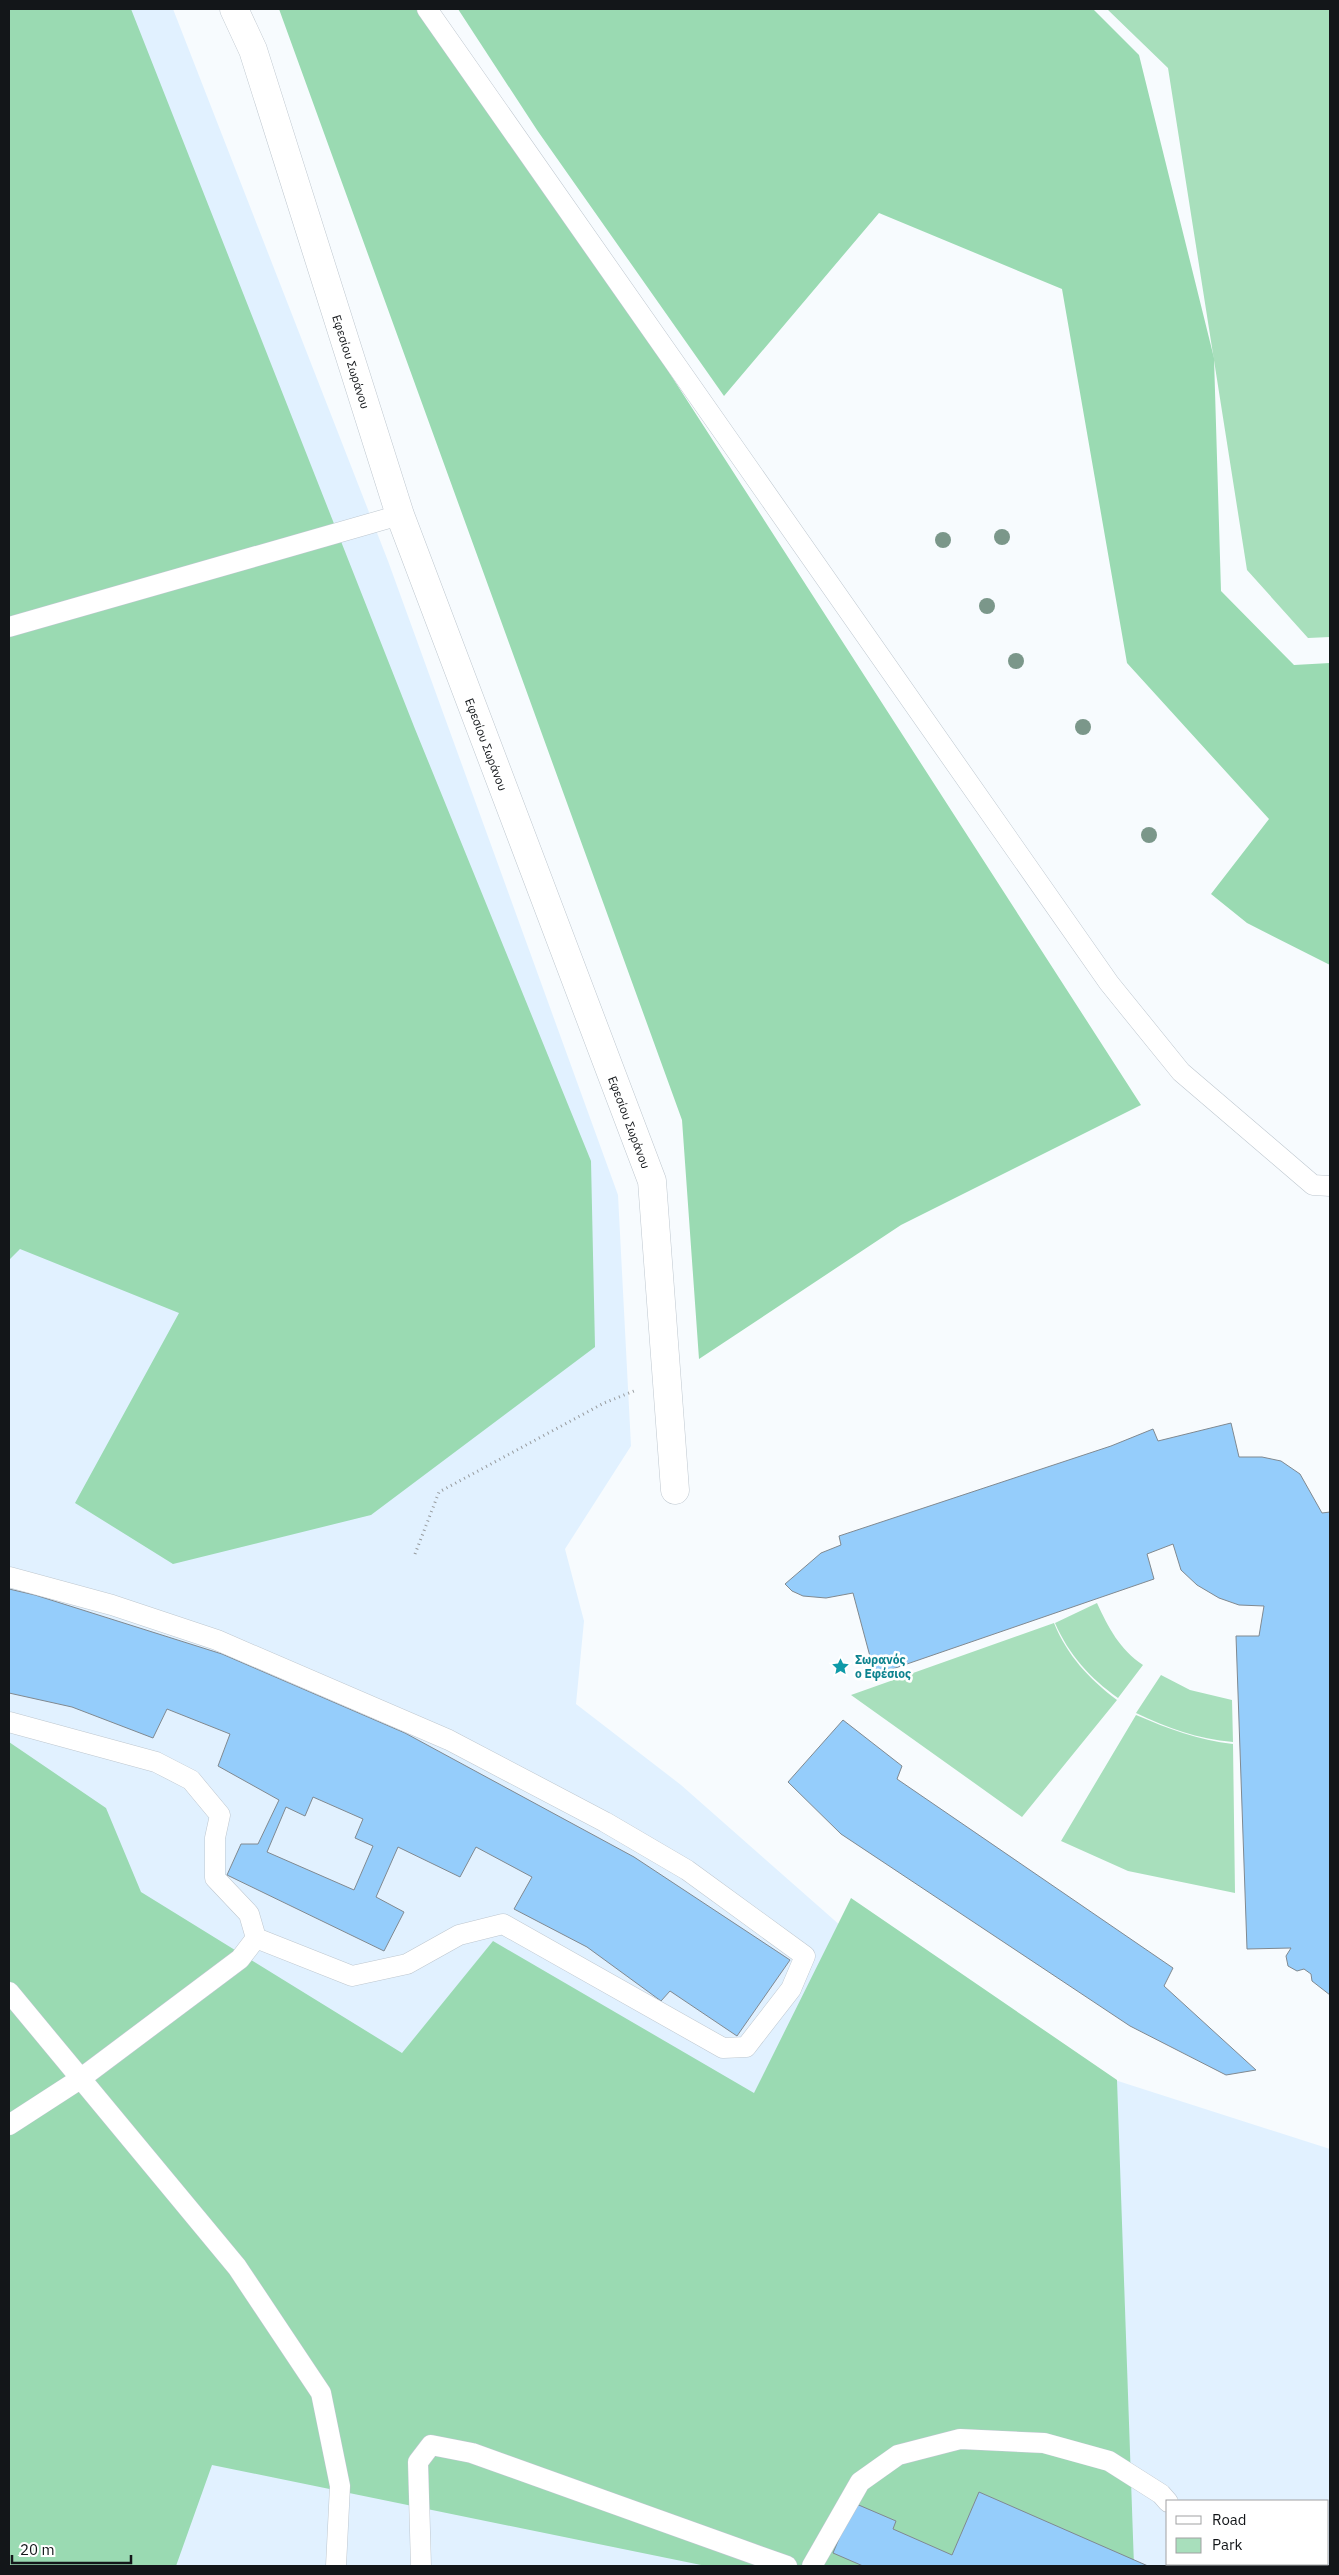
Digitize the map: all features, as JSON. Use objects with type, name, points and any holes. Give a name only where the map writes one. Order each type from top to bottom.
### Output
[{"type":"street","name":"Εφεσίου Σωράνου","points":[[234,9],[254,50],[400,515],[652,1181],[675,1490]]},
{"type":"lane","points":[[427,9],[1109,983],[1181,1072],[1313,1185],[1330,1186]]},
{"type":"lane","points":[[9,627],[400,515]]},
{"type":"lane","points":[[9,1577],[112,1605],[217,1640],[449,1740],[605,1822],[687,1870],[805,1956],[791,1989],[746,2047],[723,2048],[503,1924],[459,1935],[407,1964],[352,1976],[256,1938]]},
{"type":"lane","points":[[9,1722],[156,1762],[191,1780],[220,1815],[215,1838],[215,1878],[249,1914],[256,1938]]},
{"type":"lane","points":[[9,2125],[80,2079],[240,1959],[256,1938]]},
{"type":"lane","points":[[9,1992],[237,2266],[321,2393],[340,2486],[336,2566]]},
{"type":"lane","points":[[812,2566],[860,2482],[898,2455],[960,2439],[1044,2443],[1109,2461],[1161,2494],[1166,2500]]},
{"type":"lane","points":[[426,2564],[418,2462],[431,2445],[472,2453],[787,2566]]},
{"type":"path","points":[[415,1554],[439,1492],[628,1392]]},
{"type":"shaded area","points":[[9,9],[173,9],[388,561],[618,1195],[631,1446],[565,1549],[584,1621],[576,1704],[681,1785],[959,2030],[1330,2149],[1330,2566],[9,2566]]},
{"type":"green space","points":[[9,9],[131,9],[415,729],[591,1161],[595,1347],[371,1515],[173,1564],[75,1503],[179,1313],[20,1249],[9,1260]]},
{"type":"green space","points":[[279,9],[435,9],[1141,1105],[901,1225],[699,1359],[682,1120]]},
{"type":"green space","points":[[458,9],[1093,9],[1139,55],[1214,358],[1221,591],[1294,665],[1330,663],[1330,965],[1247,923],[1211,894],[1269,819],[1127,663],[1062,289],[879,213],[724,396],[537,130]]},
{"type":"green space","points":[[1107,9],[1330,9],[1330,637],[1308,638],[1247,570],[1168,68]]},
{"type":"green space","points":[[1097,1603],[1110,1629],[1121,1645],[1143,1665],[1118,1698],[1081,1665],[1055,1623]]},
{"type":"green space","points":[[1054,1623],[1065,1646],[1080,1666],[1097,1684],[1117,1700],[1022,1817],[851,1695]]},
{"type":"green space","points":[[1161,1675],[1190,1690],[1232,1700],[1233,1742],[1220,1741],[1183,1732],[1136,1713]]},
{"type":"green space","points":[[1136,1715],[1184,1733],[1208,1740],[1233,1744],[1235,1893],[1128,1871],[1061,1841]]},
{"type":"green space","points":[[9,1742],[106,1808],[141,1892],[402,2053],[493,1941],[754,2093],[851,1898],[1117,2080],[1134,2566],[706,2566],[212,2465],[176,2566],[9,2566]]},
{"type":"building","points":[[1231,1423],[1239,1457],[1262,1457],[1281,1461],[1300,1474],[1322,1513],[1330,1512],[1330,1995],[1312,1981],[1311,1974],[1304,1969],[1297,1971],[1288,1966],[1286,1956],[1291,1948],[1247,1949],[1236,1636],[1259,1636],[1264,1606],[1239,1605],[1219,1598],[1197,1585],[1181,1570],[1173,1544],[1147,1554],[1154,1579],[875,1675],[853,1593],[826,1598],[803,1596],[792,1591],[785,1584],[821,1553],[841,1545],[839,1536],[1111,1446],[1153,1429],[1158,1441]]},
{"type":"building","points":[[9,1589],[35,1595],[222,1654],[405,1733],[634,1857],[790,1960],[737,2036],[670,1991],[661,2001],[587,1947],[514,1909],[532,1877],[476,1847],[460,1877],[398,1847],[376,1897],[404,1912],[384,1951],[227,1875],[241,1844],[258,1844],[279,1800],[218,1766],[230,1734],[167,1709],[153,1738],[72,1707],[9,1693]],"holes":[[[313,1797],[363,1819],[355,1838],[373,1846],[354,1890],[267,1852],[286,1807],[305,1816]]]},
{"type":"building","points":[[843,1720],[902,1766],[897,1779],[1173,1968],[1164,1986],[1256,2070],[1226,2075],[1130,2026],[841,1834],[788,1782]]},
{"type":"building","points":[[979,2492],[1148,2566],[863,2566],[833,2553],[854,2503],[896,2521],[893,2529],[952,2555]]},
{"type":"place","name":"Σωρανός ο Εφέσιος","points":[[841,1666]]}]
